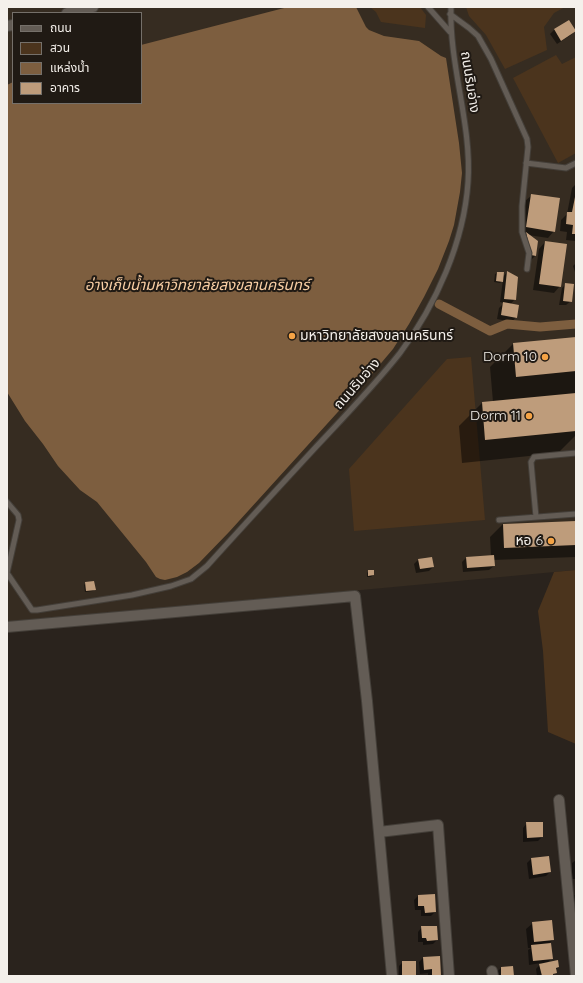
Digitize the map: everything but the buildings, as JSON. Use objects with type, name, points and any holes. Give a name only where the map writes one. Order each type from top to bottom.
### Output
[{"type":"street","points":[[71,12],[93,7]]},
{"type":"street","points":[[7,627],[354,596],[367,700],[392,976]]},
{"type":"street","points":[[559,800],[576,976]]},
{"type":"street","points":[[379,832],[438,825],[449,976]]},
{"type":"lane","points":[[428,7],[450,32]]},
{"type":"lane","name":"ถนนริมอ่าง","points":[[7,573],[30,608],[33,610],[156,590],[180,584],[191,579],[207,566],[384,372],[414,333],[434,298],[449,264],[459,233],[466,202],[468,181],[467,144],[450,32],[450,7]]},
{"type":"lane","points":[[450,14],[470,28],[478,36],[491,59],[527,139],[528,147],[522,206],[522,232],[529,253],[528,269]]},
{"type":"lane","points":[[526,163],[566,168],[576,163]]},
{"type":"lane","points":[[536,517],[531,462],[534,457],[576,453]]},
{"type":"lane","points":[[7,502],[18,515],[19,520],[7,573]]},
{"type":"lane","points":[[499,520],[576,514]]},
{"type":"shaded area","name":"มหาวิทยาลัยสงขลานครินทร์","points":[[7,7],[576,7],[576,570],[7,623]]},
{"type":"green space","points":[[370,7],[420,7],[426,15],[425,28],[381,22],[376,12]]},
{"type":"green space","points":[[466,7],[565,7],[554,13],[544,27],[547,50],[505,69],[486,35],[469,16]]},
{"type":"green space","points":[[556,55],[562,64],[576,57],[576,153],[558,163],[513,78]]},
{"type":"green space","points":[[471,357],[485,520],[354,531],[349,469],[447,359]]},
{"type":"green space","points":[[576,570],[576,744],[548,732],[543,651],[538,611],[554,572]]},
{"type":"water","name":"อ่างเก็บน้ำมหาวิทยาลัยสงขลานครินทร์","points":[[288,7],[356,7],[369,30],[384,36],[419,41],[446,58],[462,173],[454,225],[449,241],[438,269],[424,297],[393,349],[366,381],[199,563],[177,577],[165,580],[156,577],[146,562],[97,502],[80,490],[58,466],[25,421],[7,392],[7,85],[12,82],[12,104],[142,104],[142,45]]},
{"type":"waterway","points":[[439,304],[490,331],[507,324],[540,327],[576,324]]},
{"type":"place","name":"มหาวิทยาลัยสงขลานครินทร์","points":[[292,336]]},
{"type":"place","name":"Dorm 10","points":[[545,357]]},
{"type":"place","name":"Dorm 11","points":[[529,416]]},
{"type":"place","name":"หอ 6","points":[[551,541]]}]
